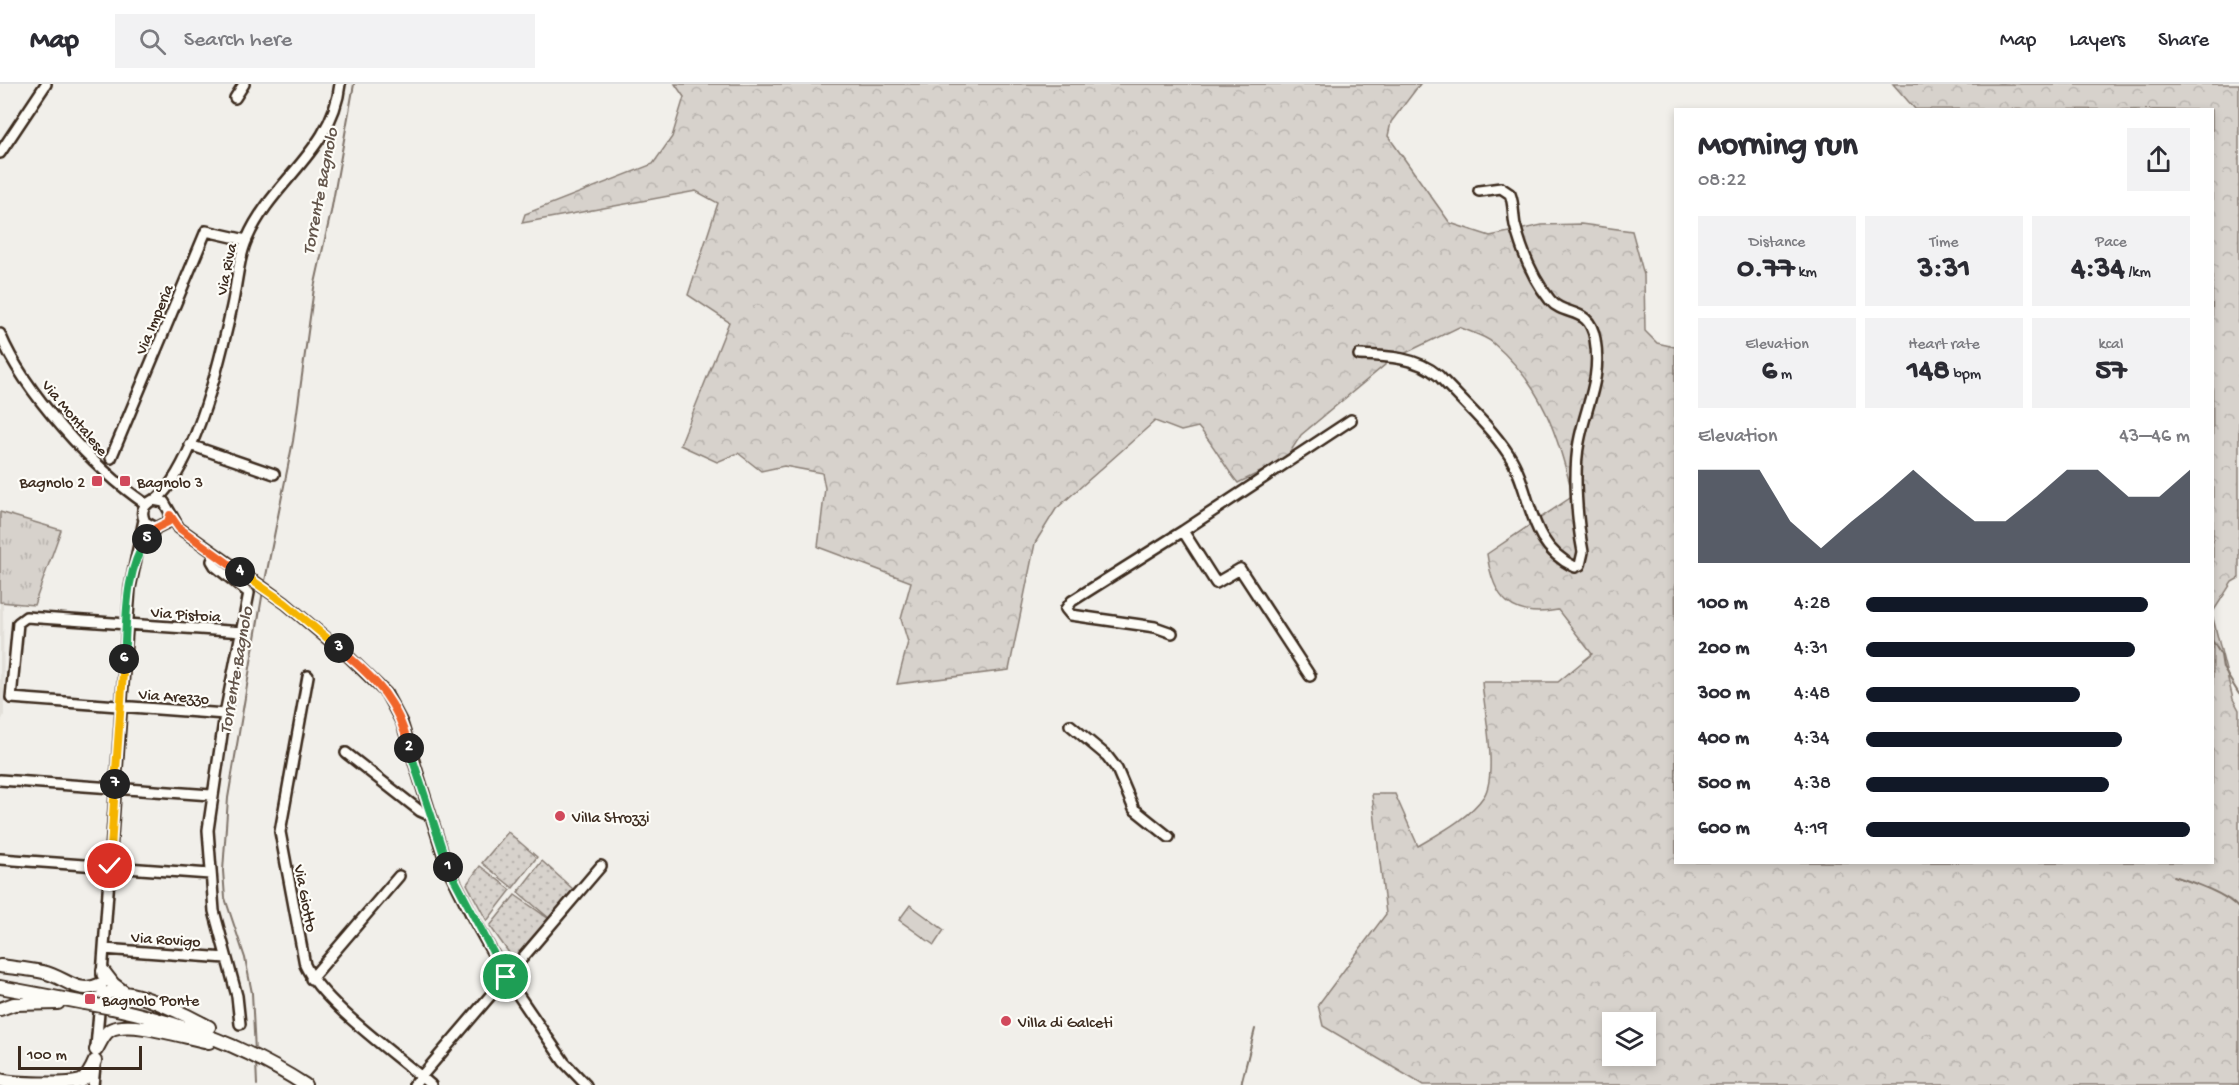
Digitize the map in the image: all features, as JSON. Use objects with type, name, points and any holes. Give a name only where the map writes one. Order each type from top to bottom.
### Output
[{"type":"main road","points":[[0,966],[46,972],[75,988],[88,989],[101,984]]},
{"type":"main road","points":[[103,971],[113,984],[126,993],[196,1021],[305,1085]]},
{"type":"main road","points":[[0,987],[168,1020],[240,1048]]},
{"type":"main road","points":[[100,998],[112,992],[126,993]]},
{"type":"main road","points":[[0,1009],[14,1004],[85,1003]]},
{"type":"main road","points":[[0,1080],[31,1084],[79,1082],[87,1076],[104,1035],[116,1029],[155,1030],[207,1042],[224,1041]]},
{"type":"street","points":[[0,153],[46,84]]},
{"type":"street","points":[[235,98],[244,84]]},
{"type":"street","name":"Via Riva","points":[[167,505],[174,478],[190,445],[213,384],[246,240],[263,210],[300,167],[327,129],[340,84]]},
{"type":"street","points":[[1359,355],[1408,361],[1428,367],[1439,376],[1509,455],[1537,528],[1548,543],[1568,564],[1575,567],[1581,565],[1583,552],[1577,462],[1579,442],[1595,389],[1597,362],[1592,325],[1584,316],[1552,302],[1532,274],[1515,223],[1510,194],[1501,188],[1479,190]]},
{"type":"street","name":"Via Imperia","points":[[111,458],[206,231],[246,240]]},
{"type":"street","name":"Via Montalese","points":[[0,334],[27,381],[92,461],[108,477],[146,504]]},
{"type":"street","points":[[1172,633],[1155,627],[1071,615],[1066,609],[1072,601],[1351,420]]},
{"type":"street","points":[[190,445],[274,474]]},
{"type":"street","name":"Via Riva","points":[[156,500],[174,478]]},
{"type":"street","points":[[93,1085],[103,971],[126,624],[136,555],[144,520],[142,511],[146,504],[156,500],[167,505],[170,515],[179,528],[268,591],[323,634],[386,693],[402,723],[446,864],[506,977],[564,1062],[586,1085]]},
{"type":"street","points":[[136,555],[156,528],[168,522],[170,515]]},
{"type":"street","points":[[144,520],[156,528]]},
{"type":"street","points":[[1182,531],[1216,584],[1240,569],[1310,676]]},
{"type":"street","points":[[215,555],[212,561],[215,566],[249,593],[225,714],[211,795],[208,830],[214,911],[237,996],[240,1024]]},
{"type":"street","name":"Via Pistoia","points":[[26,617],[243,632]]},
{"type":"street","name":"Via Arezzo","points":[[26,617],[18,623],[11,698],[225,714]]},
{"type":"street","name":"Via Giotto","points":[[308,676],[280,832],[305,965],[311,979],[330,999],[431,1085]]},
{"type":"street","points":[[1070,725],[1107,756],[1117,769],[1134,809],[1169,837]]},
{"type":"street","points":[[346,753],[420,811],[429,815]]},
{"type":"street","points":[[0,780],[211,795]]},
{"type":"street","points":[[0,859],[210,874]]},
{"type":"street","points":[[414,1085],[601,866]]},
{"type":"street","points":[[311,979],[399,876]]},
{"type":"street","name":"Via Rovigo","points":[[104,949],[226,958]]},
{"type":"shaded area","points":[[0,602],[3,603],[4,715],[0,724]]},
{"type":"green space","points":[[675,84],[1420,84],[1391,122],[1388,136],[1450,223],[1490,236],[1542,225],[1581,224],[1632,231],[1644,275],[1645,331],[1657,343],[1674,347],[1674,864],[2214,864],[2214,622],[2233,699],[2239,710],[2239,1085],[1423,1085],[1323,1026],[1318,1005],[1386,914],[1372,794],[1395,794],[1418,846],[1445,830],[1478,804],[1488,786],[1490,757],[1482,682],[1558,682],[1592,654],[1558,610],[1528,611],[1516,608],[1507,602],[1494,583],[1490,570],[1487,554],[1573,496],[1561,452],[1546,412],[1524,376],[1510,359],[1489,340],[1459,327],[1391,360],[1301,435],[1285,460],[1238,483],[1198,427],[1181,431],[1155,421],[1056,509],[1035,543],[1009,670],[897,684],[908,642],[901,619],[911,582],[818,547],[825,488],[822,473],[784,466],[761,471],[738,453],[717,462],[680,445],[729,322],[688,295],[718,203],[696,191],[522,223],[525,214],[653,164],[672,137],[684,97]]},
{"type":"green space","points":[[1893,84],[2239,84],[2239,578],[2232,582],[2214,610],[2214,108],[1914,108]]},
{"type":"green space","points":[[0,512],[61,530],[34,605],[0,602]]},
{"type":"green space","points":[[508,832],[537,857],[513,888],[482,863]]},
{"type":"green space","points":[[542,861],[574,890],[549,918],[518,892]]},
{"type":"green space","points":[[480,866],[511,890],[487,921],[467,884]]},
{"type":"green space","points":[[515,895],[549,919],[514,960],[490,926]]},
{"type":"green space","points":[[910,905],[944,930],[934,945],[899,920]]},
{"type":"waterway","name":"Torrente Bagnolo","points":[[264,586],[293,441],[314,288],[331,212],[354,84]]},
{"type":"waterway","name":"Torrente Bagnolo","points":[[255,1052],[252,993],[245,958],[225,898],[223,871],[228,798],[263,591]]},
{"type":"waterway","points":[[2214,643],[2221,655],[2223,668],[2239,694]]},
{"type":"waterway","points":[[2174,876],[2227,898],[2239,909]]},
{"type":"waterway","points":[[1241,1085],[1255,1029]]},
{"type":"waterway","name":"Torrente Bagnolo","points":[[256,1061],[257,1085]]},
{"type":"place","name":"Bagnolo 2","points":[[97,481]]},
{"type":"place","name":"Bagnolo 3","points":[[125,481]]},
{"type":"place","name":"Villa Strozzi","points":[[560,816]]},
{"type":"place","name":"Bagnolo Ponte","points":[[90,999]]},
{"type":"place","name":"Villa di Galceti","points":[[1006,1021]]},
{"type":"route","points":[[110,866],[130,588],[136,555],[156,528],[168,522],[170,515],[179,528],[285,603],[323,634],[386,693],[395,706],[402,723],[446,864],[506,977]]}]
